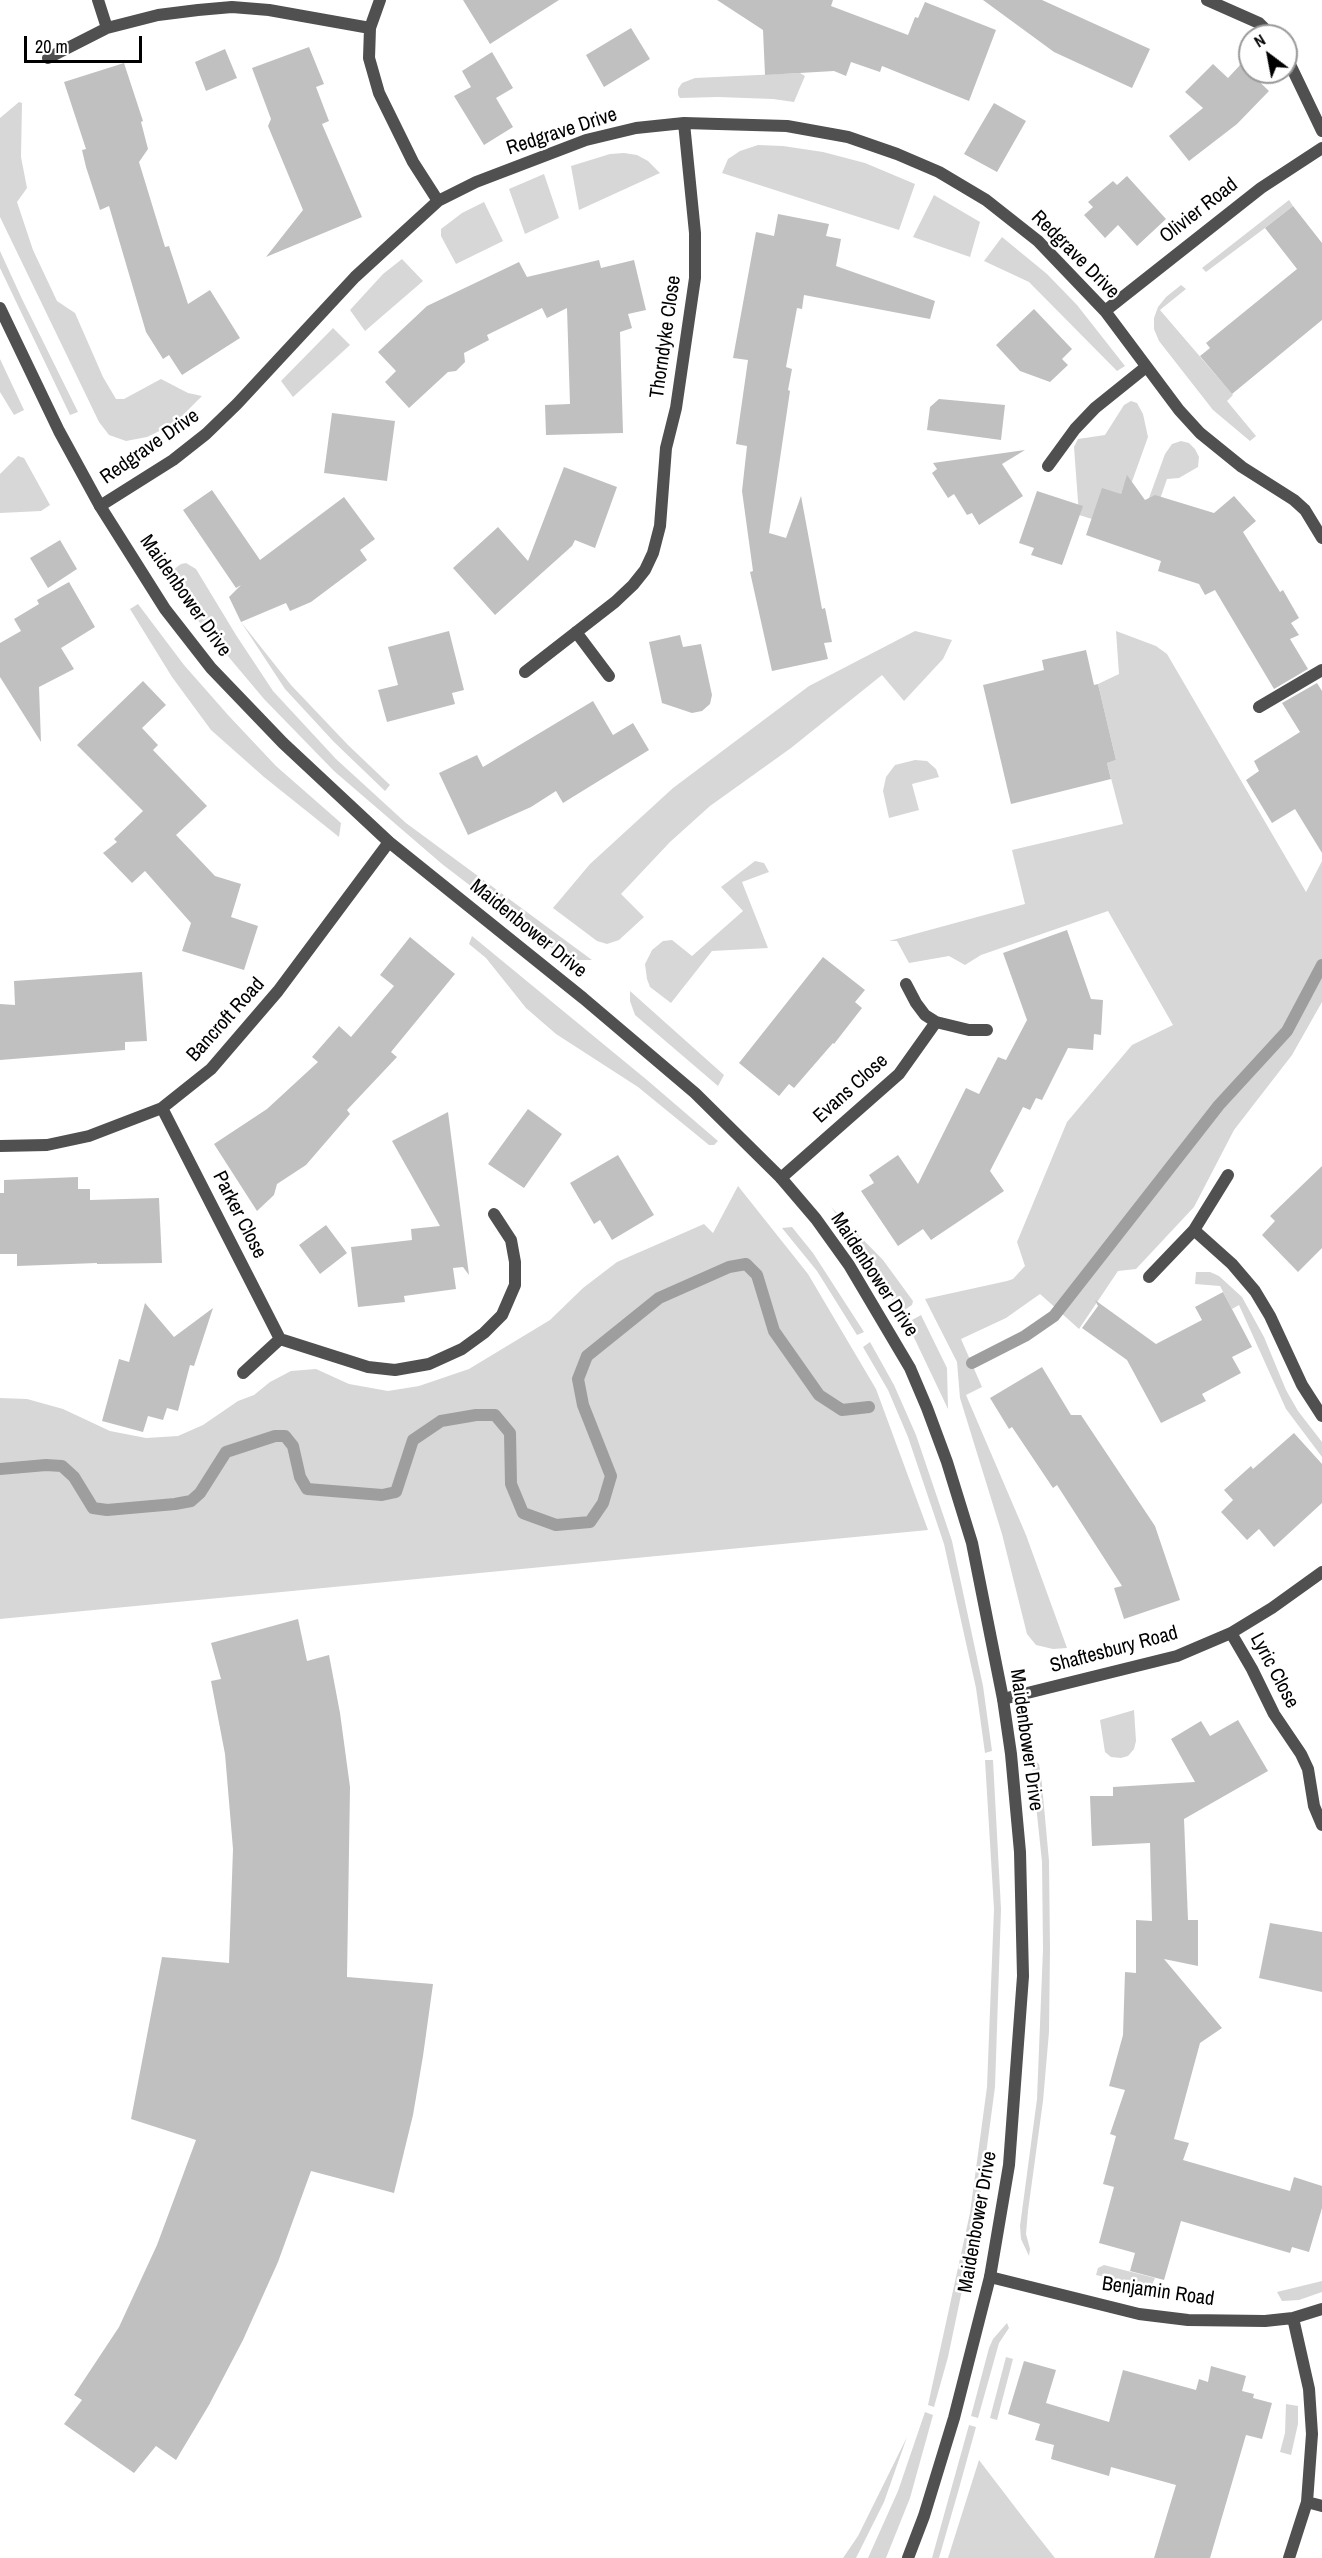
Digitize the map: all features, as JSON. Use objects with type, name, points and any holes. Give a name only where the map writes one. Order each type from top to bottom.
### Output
[{"type":"street","points":[[98,0],[107,28]]},
{"type":"street","points":[[380,0],[370,28],[369,58],[379,93],[413,162],[438,201]]},
{"type":"street","points":[[1207,0],[1260,24]]},
{"type":"street","points":[[48,58],[107,28],[158,15],[232,7],[280,12],[370,28]]},
{"type":"street","points":[[1298,81],[1322,131]]},
{"type":"street","name":"Redgrave Drive","points":[[100,506],[173,460],[206,434],[237,404],[355,277],[438,201],[476,182],[586,140],[636,128],[684,123],[787,126],[848,137],[928,167],[986,200],[1038,241],[1105,311],[1200,434],[1242,467],[1294,500],[1305,510],[1322,537]]},
{"type":"street","name":"Thorndyke Close","points":[[525,672],[633,585],[645,570],[653,553],[660,526],[666,448],[676,408],[695,278],[695,233],[684,123]]},
{"type":"street","name":"Olivier Road","points":[[1105,311],[1174,254],[1261,188],[1294,164],[1322,148]]},
{"type":"street","name":"Maidenbower Drive","points":[[0,308],[59,431],[100,506],[165,609],[211,668],[283,743],[389,842],[583,998],[695,1093],[782,1178],[816,1219],[849,1265],[910,1368],[927,1408],[947,1461],[972,1543],[1003,1700],[1020,1852],[1023,1976],[1010,2165],[990,2277],[954,2418],[924,2516],[908,2558]]},
{"type":"street","points":[[1048,466],[1075,429],[1095,408],[1146,367]]},
{"type":"street","points":[[576,632],[609,676]]},
{"type":"street","points":[[1259,707],[1322,670]]},
{"type":"street","name":"Bancroft Road","points":[[0,1146],[47,1145],[89,1136],[162,1108],[211,1069],[278,991],[389,842]]},
{"type":"street","points":[[906,984],[916,1003],[926,1015],[936,1022],[969,1030],[987,1030]]},
{"type":"street","name":"Evans Close","points":[[782,1178],[899,1074],[936,1022]]},
{"type":"street","name":"Parker Close","points":[[162,1108],[280,1339]]},
{"type":"street","points":[[1149,1277],[1194,1230],[1212,1206],[1228,1175]]},
{"type":"street","points":[[243,1373],[280,1339],[368,1366],[395,1370],[429,1364],[462,1349],[484,1333],[502,1315],[514,1284],[515,1262],[511,1240],[494,1214]]},
{"type":"street","points":[[1194,1230],[1232,1264],[1255,1291],[1270,1316],[1302,1385],[1322,1416]]},
{"type":"street","name":"Shaftesbury Road","points":[[1003,1700],[1177,1656],[1231,1633],[1272,1608],[1322,1572]]},
{"type":"street","name":"Lyric Close","points":[[1231,1633],[1274,1714],[1301,1754],[1308,1769],[1314,1806],[1322,1825]]},
{"type":"street","name":"Benjamin Road","points":[[990,2277],[1139,2314],[1188,2320],[1237,2322],[1293,2318],[1322,2309]]},
{"type":"street","points":[[1289,2558],[1307,2502],[1311,2409],[1306,2367],[1293,2318]]},
{"type":"street","points":[[1307,2502],[1322,2506]]},
{"type":"shaded area","points":[[800,73],[805,76],[794,102],[718,97],[680,98],[678,95],[678,89],[682,83],[695,78]]},
{"type":"shaded area","points":[[19,102],[22,103],[21,157],[27,188],[17,202],[33,250],[57,301],[75,313],[103,377],[116,399],[124,399],[161,379],[188,393],[202,396],[174,424],[147,437],[126,441],[109,435],[99,422],[0,217],[0,118]]},
{"type":"shaded area","points":[[758,145],[823,152],[865,163],[915,184],[899,230],[722,173],[728,159],[740,151]]},
{"type":"shaded area","points":[[610,154],[637,155],[648,161],[660,173],[579,210],[571,166]]},
{"type":"shaded area","points":[[544,174],[559,218],[525,234],[509,189]]},
{"type":"shaded area","points":[[934,195],[980,222],[970,257],[913,237]]},
{"type":"shaded area","points":[[1289,200],[1293,206],[1265,228],[1206,272],[1202,268]]},
{"type":"shaded area","points":[[484,202],[503,241],[456,264],[441,236],[441,229],[462,213]]},
{"type":"shaded area","points":[[1002,237],[1047,274],[1077,305],[1125,366],[1117,371],[1029,282],[984,261]]},
{"type":"shaded area","points":[[0,251],[78,412],[70,415],[0,268]]},
{"type":"shaded area","points":[[402,259],[423,281],[365,331],[350,310],[383,274]]},
{"type":"shaded area","points":[[1181,285],[1186,289],[1160,310],[1233,395],[1227,401],[1256,436],[1250,441],[1213,410],[1159,341],[1154,329],[1154,318],[1158,307]]},
{"type":"shaded area","points":[[333,328],[350,345],[293,397],[281,381]]},
{"type":"shaded area","points":[[0,359],[24,410],[14,415],[0,392]]},
{"type":"shaded area","points":[[1131,401],[1137,403],[1143,414],[1148,437],[1130,487],[1124,485],[1121,494],[1092,519],[1079,515],[1074,447],[1078,439],[1105,435],[1124,405]]},
{"type":"shaded area","points":[[1181,441],[1189,443],[1195,449],[1199,457],[1198,467],[1179,478],[1167,479],[1159,502],[1149,498],[1165,454],[1172,444]]},
{"type":"shaded area","points":[[18,456],[24,458],[50,505],[41,511],[0,513],[0,474]]},
{"type":"shaded area","points":[[186,563],[196,569],[273,691],[336,759],[406,823],[592,960],[573,960],[558,953],[442,864],[334,771],[264,699],[195,617],[166,575]]},
{"type":"shaded area","points":[[138,604],[184,665],[228,715],[276,766],[341,823],[339,837],[264,777],[211,730],[172,677],[130,609]]},
{"type":"shaded area","points":[[241,622],[291,685],[390,785],[385,791],[334,742],[285,689]]},
{"type":"shaded area","points":[[915,631],[952,640],[943,659],[904,701],[882,675],[791,748],[710,806],[670,842],[621,894],[644,917],[619,940],[607,944],[597,941],[553,908],[590,864],[673,788],[809,686]]},
{"type":"shaded area","points":[[1116,631],[1156,646],[1167,654],[1306,892],[1322,861],[1322,1002],[1292,1055],[1234,1130],[1194,1207],[1136,1269],[1118,1271],[1079,1329],[1040,1294],[1006,1318],[961,1339],[982,1387],[966,1395],[1026,1535],[1067,1648],[1053,1649],[1036,1645],[1027,1634],[1002,1534],[960,1398],[957,1362],[925,1299],[1007,1281],[1013,1279],[1025,1266],[1017,1242],[1067,1122],[1132,1045],[1173,1025],[1108,911],[981,955],[965,965],[949,956],[909,963],[897,941],[889,941],[1025,904],[1012,850],[1123,824],[1107,763],[1116,760],[1098,684],[1119,674]]},
{"type":"shaded area","points":[[915,760],[927,761],[936,769],[939,777],[912,784],[919,810],[889,818],[883,791],[886,777],[895,765]]},
{"type":"shaded area","points":[[755,861],[764,863],[769,872],[742,882],[768,948],[712,951],[671,1003],[650,987],[647,979],[645,964],[652,950],[663,941],[672,940],[692,956],[743,911],[721,887]]},
{"type":"shaded area","points":[[472,936],[718,1141],[714,1145],[709,1145],[638,1087],[556,1034],[526,1008],[486,958],[469,944]]},
{"type":"shaded area","points":[[630,991],[724,1075],[718,1086],[635,1015],[630,1001]]},
{"type":"shaded area","points":[[738,1186],[808,1274],[876,1389],[928,1530],[0,1619],[0,1398],[27,1399],[63,1409],[110,1431],[146,1438],[178,1436],[203,1425],[238,1401],[254,1395],[270,1382],[291,1371],[316,1369],[349,1384],[388,1391],[419,1386],[469,1369],[550,1320],[583,1288],[617,1262],[704,1224],[713,1233]]},
{"type":"shaded area","points":[[831,1207],[883,1260],[913,1301],[912,1305],[900,1313],[865,1254]]},
{"type":"shaded area","points":[[792,1227],[813,1253],[864,1332],[857,1335],[817,1271],[782,1228]]},
{"type":"shaded area","points":[[1196,1272],[1210,1272],[1219,1276],[1242,1297],[1264,1337],[1286,1390],[1298,1411],[1322,1442],[1322,1457],[1286,1409],[1239,1305],[1232,1309],[1220,1286],[1195,1284]]},
{"type":"shaded area","points":[[921,1315],[947,1368],[948,1409],[909,1327],[912,1320]]},
{"type":"shaded area","points":[[870,1342],[894,1385],[916,1435],[952,1541],[983,1686],[992,1751],[985,1753],[976,1688],[944,1544],[908,1437],[888,1390],[863,1347]]},
{"type":"shaded area","points":[[1134,1710],[1136,1741],[1134,1749],[1128,1756],[1111,1757],[1105,1752],[1100,1720]]},
{"type":"shaded area","points":[[1031,1757],[1039,1764],[1041,1774],[1049,1861],[1050,1949],[1049,2032],[1043,2101],[1028,2211],[1026,2234],[1030,2249],[1029,2256],[1021,2239],[1020,2226],[1037,2099],[1043,1949],[1042,1862]]},
{"type":"shaded area","points":[[985,1760],[993,1760],[1001,1909],[995,2087],[978,2214],[948,2357],[934,2407],[928,2405],[970,2213],[987,2087],[994,1909]]},
{"type":"shaded area","points":[[1104,2265],[1155,2278],[1151,2287],[1096,2275],[1098,2268]]},
{"type":"shaded area","points":[[1322,2281],[1322,2292],[1299,2300],[1282,2301],[1277,2292]]},
{"type":"shaded area","points":[[1007,2323],[1009,2328],[999,2343],[978,2418],[971,2416],[989,2348],[993,2339]]},
{"type":"shaded area","points":[[1006,2357],[1013,2359],[997,2420],[990,2418]]},
{"type":"shaded area","points":[[1286,2404],[1298,2406],[1298,2424],[1291,2455],[1280,2452],[1285,2433]]},
{"type":"shaded area","points":[[925,2412],[933,2415],[910,2498],[886,2558],[868,2558],[898,2491]]},
{"type":"shaded area","points":[[969,2425],[976,2427],[958,2492],[939,2558],[932,2558]]},
{"type":"shaded area","points":[[907,2437],[884,2502],[856,2558],[843,2558],[858,2536]]},
{"type":"shaded area","points":[[979,2460],[1028,2524],[1055,2558],[948,2558]]},
{"type":"building","points":[[463,0],[559,0],[490,44]]},
{"type":"building","points":[[717,0],[833,0],[831,6],[908,35],[915,17],[918,18],[925,2],[996,30],[969,101],[882,66],[880,72],[851,62],[846,76],[834,71],[765,75],[763,30]]},
{"type":"building","points":[[983,0],[1042,0],[1150,49],[1132,88],[1054,52]]},
{"type":"building","points":[[631,28],[650,59],[604,87],[586,55]]},
{"type":"building","points":[[309,47],[324,84],[316,87],[329,121],[322,124],[362,217],[266,257],[303,210],[268,126],[271,119],[252,68]]},
{"type":"building","points":[[225,49],[237,78],[206,91],[195,62]]},
{"type":"building","points":[[492,52],[513,88],[496,98],[513,127],[484,145],[454,96],[471,87],[462,71]]},
{"type":"building","points":[[124,63],[143,121],[141,122],[148,149],[139,162],[165,247],[169,246],[188,304],[210,290],[240,338],[182,375],[169,355],[163,359],[146,332],[109,206],[100,210],[82,150],[86,149],[64,82]]},
{"type":"building","points":[[1213,64],[1228,78],[1238,67],[1238,84],[1262,84],[1269,91],[1237,124],[1189,161],[1169,136],[1203,108],[1185,92]]},
{"type":"building","points":[[994,103],[1026,121],[997,172],[964,154]]},
{"type":"building","points":[[1127,176],[1166,219],[1137,246],[1118,225],[1105,238],[1084,215],[1093,207],[1088,202],[1113,181],[1117,185]]},
{"type":"building","points":[[1293,206],[1322,243],[1322,320],[1232,394],[1200,356],[1210,348],[1206,343],[1297,269],[1265,228]]},
{"type":"building","points":[[778,214],[829,224],[826,236],[841,239],[836,266],[935,301],[930,319],[804,295],[802,309],[797,308],[786,367],[792,369],[788,390],[790,391],[769,533],[786,538],[801,496],[822,609],[825,608],[832,642],[824,643],[828,659],[772,671],[750,572],[753,571],[742,491],[747,446],[736,444],[748,360],[733,358],[756,232],[774,236]]},
{"type":"building","points":[[599,260],[601,268],[634,260],[646,310],[628,314],[632,328],[620,332],[623,433],[546,435],[545,405],[570,404],[567,308],[547,318],[542,308],[487,335],[489,340],[464,353],[465,362],[456,371],[448,372],[409,408],[385,382],[396,371],[378,352],[427,306],[519,262],[527,277]]},
{"type":"building","points":[[1034,309],[1072,349],[1062,359],[1068,365],[1050,382],[1020,371],[996,345]]},
{"type":"building","points":[[939,399],[1005,405],[1001,440],[927,430],[930,407]]},
{"type":"building","points":[[332,413],[395,421],[387,481],[324,473]]},
{"type":"building","points":[[1025,450],[1002,464],[1023,496],[979,525],[972,513],[967,515],[954,494],[948,498],[932,473],[937,469],[933,463]]},
{"type":"building","points":[[564,467],[617,487],[595,548],[575,540],[572,546],[495,615],[453,568],[498,527],[528,561]]},
{"type":"building","points":[[1127,475],[1145,500],[1155,495],[1214,513],[1234,496],[1256,521],[1243,532],[1280,592],[1283,590],[1299,618],[1291,623],[1299,635],[1290,639],[1308,669],[1274,689],[1215,590],[1205,595],[1199,584],[1158,571],[1161,561],[1086,535],[1102,488],[1121,494]]},
{"type":"building","points":[[212,490],[260,560],[344,497],[375,539],[360,550],[367,560],[311,602],[290,611],[286,603],[241,622],[229,597],[241,585],[236,588],[183,510]]},
{"type":"building","points":[[1037,491],[1083,506],[1062,565],[1031,555],[1034,548],[1019,543]]},
{"type":"building","points":[[60,540],[77,569],[48,588],[30,558]]},
{"type":"building","points":[[69,582],[95,627],[61,648],[74,669],[39,687],[41,742],[0,677],[0,643],[21,631],[14,619],[39,604],[37,600]]},
{"type":"building","points":[[449,631],[464,690],[452,693],[455,704],[387,722],[378,690],[398,685],[388,647]]},
{"type":"building","points":[[680,635],[683,647],[701,644],[712,695],[710,704],[702,711],[692,713],[662,703],[649,642]]},
{"type":"building","points":[[1086,650],[1094,685],[1098,684],[1116,760],[1107,763],[1111,779],[1011,804],[983,685],[1044,670],[1042,660]]},
{"type":"building","points":[[143,681],[166,705],[142,728],[158,745],[153,750],[207,806],[176,835],[215,876],[241,884],[231,917],[258,926],[244,970],[182,951],[191,923],[145,871],[132,883],[103,853],[117,842],[114,839],[143,811],[77,745]]},
{"type":"building","points":[[1317,683],[1322,691],[1322,853],[1295,809],[1272,823],[1246,780],[1259,771],[1254,761],[1300,732],[1282,703]]},
{"type":"building","points":[[593,701],[613,735],[633,723],[649,750],[563,803],[556,791],[531,807],[468,835],[439,773],[477,755],[483,767]]},
{"type":"building","points":[[1067,930],[1091,999],[1103,1000],[1101,1035],[1094,1034],[1093,1050],[1068,1048],[1042,1100],[1036,1098],[1030,1110],[1023,1107],[990,1171],[1004,1191],[931,1240],[923,1229],[898,1246],[861,1191],[874,1183],[869,1175],[898,1155],[918,1184],[966,1088],[979,1094],[998,1057],[1006,1060],[1027,1020],[1003,953]]},
{"type":"building","points":[[410,937],[455,974],[391,1052],[397,1057],[347,1110],[350,1114],[306,1165],[277,1184],[274,1195],[257,1211],[214,1144],[267,1109],[318,1062],[312,1057],[339,1026],[351,1037],[394,986],[380,975]]},
{"type":"building","points":[[823,957],[865,990],[855,1002],[862,1008],[834,1044],[794,1088],[789,1084],[779,1096],[739,1063]]},
{"type":"building","points":[[142,972],[147,1041],[125,1042],[125,1050],[0,1060],[0,1004],[15,1005],[14,981]]},
{"type":"building","points":[[528,1109],[562,1134],[524,1188],[488,1164]]},
{"type":"building","points":[[448,1112],[469,1275],[463,1267],[453,1268],[456,1289],[404,1296],[405,1302],[358,1307],[351,1247],[412,1240],[411,1229],[440,1226],[392,1141]]},
{"type":"building","points":[[618,1155],[654,1215],[612,1240],[600,1220],[594,1224],[570,1183]]},
{"type":"building","points":[[1322,1166],[1322,1248],[1298,1272],[1262,1235],[1275,1221],[1270,1216]]},
{"type":"building","points":[[78,1177],[78,1189],[90,1189],[90,1200],[159,1198],[162,1263],[17,1266],[17,1254],[0,1254],[0,1193],[4,1193],[4,1180]]},
{"type":"building","points":[[326,1225],[347,1253],[320,1274],[299,1245]]},
{"type":"building","points":[[1223,1292],[1252,1347],[1232,1357],[1241,1373],[1202,1394],[1206,1401],[1161,1423],[1127,1360],[1082,1328],[1098,1306],[1095,1300],[1156,1344],[1202,1320],[1195,1307]]},
{"type":"building","points":[[145,1303],[174,1337],[213,1308],[194,1366],[190,1365],[178,1411],[167,1408],[163,1420],[148,1416],[143,1432],[102,1421],[119,1359],[129,1362]]},
{"type":"building","points":[[1042,1367],[1071,1415],[1081,1415],[1155,1526],[1180,1600],[1124,1619],[1114,1588],[1122,1586],[1057,1485],[1053,1488],[1012,1427],[1009,1429],[990,1398]]},
{"type":"building","points":[[1294,1433],[1322,1464],[1322,1503],[1274,1547],[1259,1529],[1247,1540],[1221,1512],[1233,1500],[1224,1490],[1251,1466],[1253,1469]]},
{"type":"building","points":[[298,1619],[307,1661],[329,1655],[340,1713],[350,1787],[347,1977],[433,1984],[413,2115],[394,2193],[311,2171],[278,2262],[243,2340],[209,2405],[176,2460],[156,2446],[134,2473],[64,2424],[82,2400],[74,2395],[119,2327],[157,2245],[196,2140],[131,2119],[162,1957],[229,1963],[233,1849],[225,1754],[211,1681],[221,1679],[211,1643]]},
{"type":"building","points":[[1238,1720],[1268,1771],[1184,1819],[1188,1920],[1198,1920],[1198,1966],[1164,1959],[1222,2028],[1200,2043],[1174,2139],[1189,2143],[1183,2160],[1290,2191],[1294,2177],[1322,2186],[1322,2208],[1309,2252],[1292,2247],[1290,2253],[1181,2221],[1164,2280],[1130,2271],[1135,2253],[1099,2243],[1114,2187],[1103,2184],[1116,2136],[1110,2134],[1125,2090],[1109,2086],[1123,2035],[1125,1972],[1136,1973],[1136,1920],[1152,1921],[1150,1843],[1092,1846],[1090,1796],[1113,1796],[1113,1787],[1195,1782],[1171,1739],[1201,1721],[1210,1736]]},
{"type":"building","points":[[1270,1923],[1322,1932],[1322,1992],[1259,1978]]},
{"type":"building","points":[[1024,2361],[1056,2370],[1046,2403],[1109,2422],[1123,2370],[1196,2390],[1199,2379],[1208,2382],[1211,2366],[1246,2376],[1242,2391],[1254,2394],[1253,2398],[1272,2403],[1262,2439],[1246,2435],[1210,2558],[1154,2558],[1176,2485],[1111,2467],[1109,2476],[1051,2459],[1054,2445],[1035,2440],[1040,2424],[1008,2414]]},
{"type":"waterway","points":[[972,1363],[1025,1336],[1054,1316],[1219,1105],[1287,1031],[1322,965]]},
{"type":"waterway","points":[[0,1469],[62,1466],[74,1477],[93,1508],[107,1510],[175,1504],[191,1501],[200,1493],[226,1452],[275,1436],[285,1436],[293,1446],[300,1477],[307,1489],[382,1495],[396,1492],[413,1440],[441,1421],[476,1415],[495,1415],[510,1433],[511,1484],[523,1513],[556,1525],[590,1522],[603,1503],[611,1476],[583,1405],[578,1379],[587,1356],[659,1298],[729,1267],[746,1264],[757,1275],[774,1331],[819,1395],[842,1410],[869,1407]]}]
